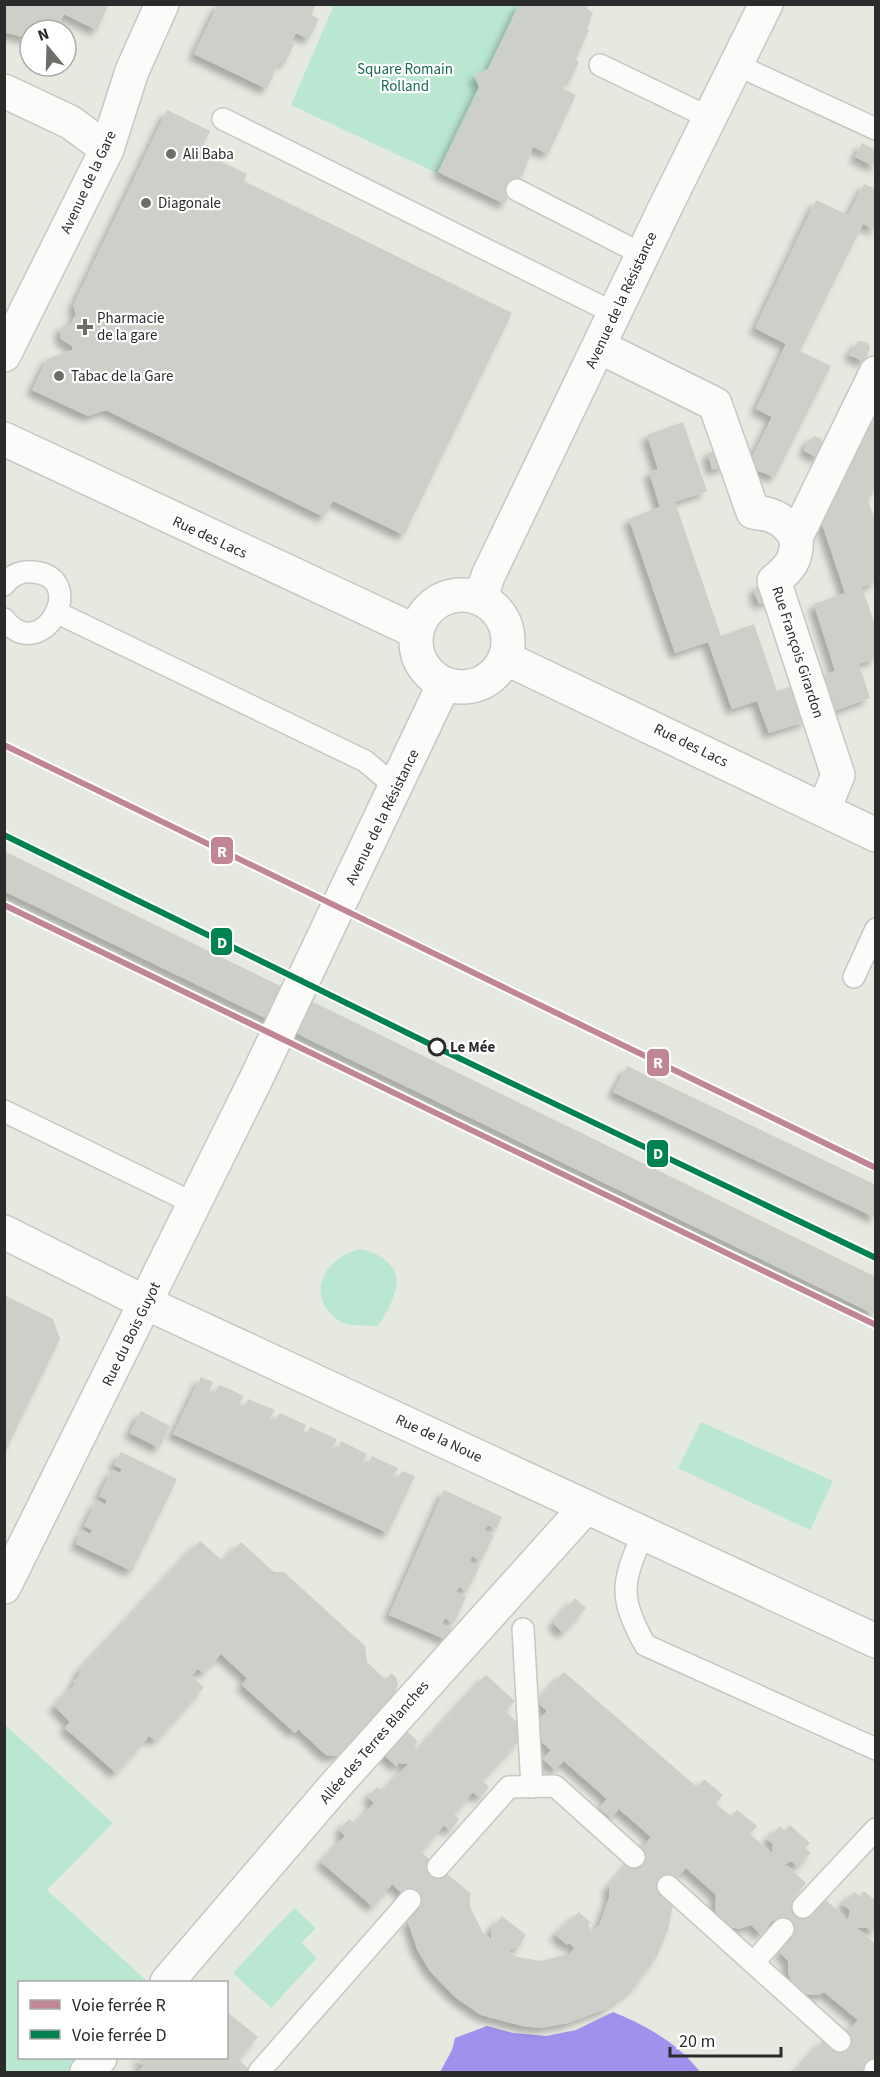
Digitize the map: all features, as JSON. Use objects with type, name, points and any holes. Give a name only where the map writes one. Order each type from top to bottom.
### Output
[{"type":"street","name":"Avenue de la Gare","points":[[4,355],[107,149],[132,70],[162,4]]},
{"type":"street","name":"Avenue de la Résistance","points":[[481,597],[488,576],[600,347],[642,254],[766,4]]},
{"type":"street","points":[[4,91],[70,122],[107,149]]},
{"type":"street","points":[[600,347],[716,405],[753,512],[771,514],[786,522],[796,537]]},
{"type":"street","name":"Rue François Girardon","points":[[824,809],[838,776],[774,581],[789,569],[798,554],[796,537],[876,373]]},
{"type":"street","name":"Rue des Lacs","points":[[4,439],[417,632]]},
{"type":"street","points":[[456,595],[481,597],[503,618],[509,645],[505,657],[498,670],[487,680],[459,687],[444,684],[431,675],[421,662],[416,648],[417,632],[423,617],[443,598],[456,595]]},
{"type":"street","name":"Rue des Lacs","points":[[505,657],[876,835]]},
{"type":"street","name":"Avenue de la Résistance","points":[[256,1079],[444,684]]},
{"type":"street","name":"Rue du Bois Guyot","points":[[4,1587],[256,1079]]},
{"type":"street","name":"Rue de la Noue","points":[[4,1232],[146,1304],[876,1641]]},
{"type":"street","name":"Allée des Terres Blanches","points":[[169,1981],[334,1786],[586,1507]]},
{"type":"street","points":[[87,2073],[99,2059]]},
{"type":"lane","points":[[600,65],[710,118]]},
{"type":"lane","points":[[737,65],[876,129]]},
{"type":"lane","points":[[223,119],[614,313]]},
{"type":"lane","points":[[517,190],[642,254]]},
{"type":"lane","points":[[4,585],[17,574],[27,571],[47,576],[59,593],[58,613],[52,623],[35,632],[16,630],[4,619]]},
{"type":"lane","points":[[58,613],[365,761],[396,787]]},
{"type":"lane","points":[[854,976],[876,929]]},
{"type":"lane","points":[[4,1111],[193,1203]]},
{"type":"lane","points":[[644,1533],[626,1576],[628,1614],[645,1645],[876,1749]]},
{"type":"lane","points":[[523,1629],[532,1787]]},
{"type":"lane","points":[[438,1867],[509,1787],[555,1786],[634,1857]]},
{"type":"lane","points":[[803,1907],[876,1828]]},
{"type":"lane","points":[[668,1886],[755,1961],[840,2041]]},
{"type":"lane","points":[[259,2073],[410,1900]]},
{"type":"lane","points":[[755,1961],[783,1929]]},
{"type":"green space","name":"Square Romain Rolland","points":[[334,5],[521,5],[441,175],[291,105]]},
{"type":"green space","points":[[362,1249],[388,1262],[397,1280],[392,1301],[378,1326],[344,1324],[329,1312],[323,1301],[321,1290],[328,1269],[348,1253]]},
{"type":"green space","points":[[701,1422],[833,1481],[810,1530],[678,1468]]},
{"type":"green space","points":[[4,1724],[113,1823],[47,1890],[147,1981],[18,1981],[18,2059],[89,2059],[76,2072],[5,2072]]},
{"type":"green space","points":[[294,1908],[316,1928],[301,1943],[317,1958],[271,2008],[233,1973]]},
{"type":"shaded area","points":[[613,2012],[661,2036],[692,2062],[700,2072],[440,2072],[452,2050],[455,2038],[487,2026],[513,2033],[546,2036],[576,2030]]},
{"type":"building","points":[[4,4],[109,4],[97,30],[78,21],[78,18],[64,14],[62,18],[18,18],[18,36],[4,32]]},
{"type":"building","points":[[218,4],[316,4],[311,15],[319,19],[309,39],[296,33],[291,42],[294,44],[285,63],[279,62],[267,89],[194,54]]},
{"type":"building","points":[[519,4],[589,4],[587,9],[593,13],[587,28],[589,30],[576,59],[579,62],[570,81],[566,79],[562,88],[576,95],[548,154],[533,147],[522,177],[517,175],[505,204],[438,172],[479,87],[474,75],[488,69]]},
{"type":"building","points":[[167,110],[210,131],[200,151],[247,174],[244,181],[512,313],[404,535],[333,501],[324,517],[106,410],[88,416],[32,390],[47,359],[72,350],[72,346],[61,339],[60,332],[63,325],[70,325],[76,314],[73,306]]},
{"type":"building","points":[[862,143],[876,150],[876,167],[855,157]]},
{"type":"building","points":[[864,184],[876,189],[876,230],[863,224],[800,351],[831,366],[775,477],[758,471],[752,457],[772,417],[756,409],[786,344],[755,328],[816,200],[848,215]]},
{"type":"building","points":[[858,341],[867,342],[870,347],[865,362],[849,355]]},
{"type":"building","points":[[876,414],[876,487],[868,501],[876,522],[876,582],[862,587],[876,628],[876,658],[859,664],[870,698],[831,712],[819,677],[835,671],[814,604],[845,593],[822,524]]},
{"type":"building","points":[[683,422],[707,491],[675,502],[721,636],[754,624],[777,691],[796,685],[807,721],[769,733],[757,701],[732,709],[708,642],[675,653],[629,519],[660,507],[649,472],[658,469],[647,435]]},
{"type":"building","points":[[815,436],[820,438],[824,444],[819,458],[804,451],[808,441]]},
{"type":"building","points":[[717,447],[728,465],[712,470],[708,454]]},
{"type":"building","points":[[759,583],[776,598],[759,604],[754,591]]},
{"type":"building","points":[[4,851],[876,1277],[876,1315],[4,891]]},
{"type":"building","points":[[627,1066],[876,1185],[876,1218],[613,1092]]},
{"type":"building","points":[[4,1295],[53,1319],[60,1339],[4,1454]]},
{"type":"building","points":[[201,1377],[213,1382],[209,1393],[214,1395],[219,1385],[232,1390],[243,1396],[239,1406],[244,1408],[248,1399],[275,1410],[269,1420],[274,1422],[280,1413],[306,1425],[302,1435],[305,1437],[310,1427],[337,1439],[332,1450],[337,1451],[341,1441],[367,1454],[362,1464],[367,1466],[372,1456],[398,1468],[393,1478],[398,1479],[402,1471],[415,1476],[388,1533],[173,1434]]},
{"type":"building","points":[[141,1411],[170,1426],[159,1448],[130,1433]]},
{"type":"building","points":[[121,1452],[177,1479],[132,1571],[76,1544],[82,1530],[90,1534],[92,1530],[84,1526],[97,1500],[105,1505],[107,1500],[99,1496],[112,1470],[120,1473],[122,1469],[114,1465]]},
{"type":"building","points":[[444,1490],[502,1517],[496,1529],[488,1525],[484,1531],[494,1535],[481,1561],[472,1556],[470,1562],[480,1566],[467,1591],[459,1587],[456,1592],[466,1597],[454,1623],[445,1618],[442,1624],[452,1629],[447,1640],[389,1615]]},
{"type":"building","points":[[200,1541],[223,1561],[241,1542],[274,1572],[284,1572],[365,1646],[367,1662],[386,1680],[391,1673],[396,1677],[398,1684],[395,1693],[338,1756],[326,1755],[298,1729],[295,1733],[242,1685],[247,1678],[221,1654],[203,1673],[198,1669],[191,1676],[204,1687],[156,1741],[149,1736],[116,1773],[65,1728],[70,1722],[54,1706],[75,1684],[73,1683],[80,1674],[78,1672]]},
{"type":"building","points":[[575,1598],[586,1608],[563,1633],[553,1623]]},
{"type":"building","points":[[564,1672],[697,1787],[704,1779],[723,1795],[716,1804],[731,1816],[737,1810],[757,1826],[750,1834],[772,1853],[773,1844],[767,1839],[780,1826],[784,1831],[790,1825],[810,1843],[805,1848],[811,1853],[797,1867],[792,1861],[785,1864],[806,1883],[793,1898],[812,1916],[826,1900],[848,1920],[850,1910],[842,1904],[854,1892],[860,1896],[864,1891],[876,1901],[876,1932],[867,1928],[857,1928],[876,1944],[876,2070],[873,2072],[795,2072],[824,2039],[834,2048],[858,2020],[824,1992],[819,1995],[810,1995],[798,1991],[788,1973],[788,1961],[780,1952],[792,1938],[773,1920],[761,1935],[751,1925],[739,1929],[731,1927],[720,1919],[715,1910],[716,1895],[686,1868],[661,1894],[673,1904],[668,1930],[657,1956],[634,1987],[605,2009],[568,2023],[540,2028],[481,2015],[455,1997],[430,1971],[417,1949],[408,1922],[419,1909],[392,1884],[373,1907],[321,1862],[345,1836],[339,1830],[349,1819],[355,1824],[374,1803],[368,1797],[377,1787],[383,1792],[408,1764],[398,1763],[397,1767],[382,1753],[403,1727],[418,1742],[415,1744],[417,1751],[486,1675],[515,1701],[506,1711],[517,1722],[519,1741],[482,1780],[489,1787],[480,1798],[473,1792],[454,1814],[459,1819],[450,1831],[444,1825],[421,1852],[470,1893],[470,1907],[483,1933],[491,1939],[491,1929],[502,1916],[526,1935],[518,1949],[515,1947],[508,1952],[517,1957],[541,1961],[569,1954],[575,1948],[569,1943],[567,1945],[555,1934],[579,1912],[591,1923],[588,1925],[591,1932],[599,1926],[609,1898],[609,1886],[651,1837],[619,1809],[611,1818],[599,1808],[607,1799],[564,1761],[555,1770],[543,1759],[551,1750],[539,1740],[537,1722],[547,1711],[537,1702]]},
{"type":"building","points":[[228,2013],[258,2037],[238,2059],[252,2072],[137,2072],[144,2065],[137,2060],[228,2059]]},
{"type":"rail line","name":"R","points":[[4,745],[876,1168]]},
{"type":"rail line","name":"D","points":[[4,835],[436,1047],[876,1258]]},
{"type":"rail line","name":"R","points":[[4,905],[876,1325]]},
{"type":"place","name":"Ali Baba","points":[[171,154]]},
{"type":"place","name":"Diagonale","points":[[146,203]]},
{"type":"place","name":"Pharmacie de la gare","points":[[85,327]]},
{"type":"place","name":"Tabac de la Gare","points":[[59,376]]},
{"type":"place","name":"Le Mée","points":[[437,1047]]}]
